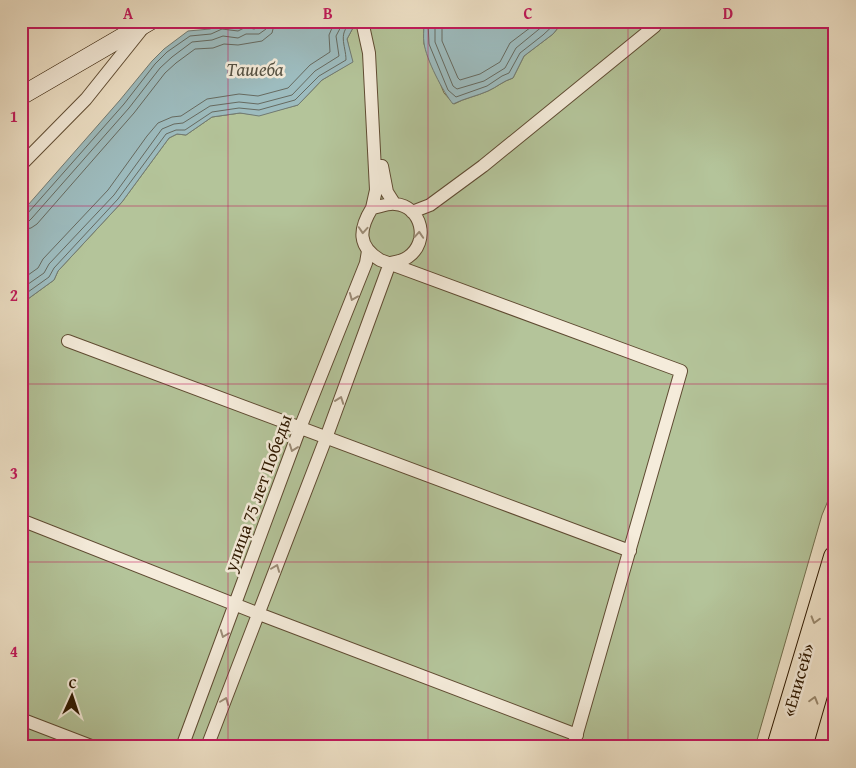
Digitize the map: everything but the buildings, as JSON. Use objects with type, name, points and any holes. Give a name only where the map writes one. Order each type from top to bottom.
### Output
[{"type":"highway","name":"«Енисей»","points":[[778,747],[835,557]]},
{"type":"highway","name":"«Енисей»","points":[[801,747],[835,629]]},
{"type":"street","points":[[21,96],[148,22]]},
{"type":"street","points":[[21,165],[86,100],[148,22]]},
{"type":"street","points":[[363,26],[369,53],[384,180],[387,192],[394,203]]},
{"type":"street","points":[[412,212],[430,205],[482,166],[655,26]]},
{"type":"street","points":[[21,520],[575,741],[681,371],[380,260],[368,251],[363,240],[362,231],[364,222],[372,208],[376,190],[369,53]]},
{"type":"street","points":[[372,208],[394,203],[404,206],[412,212],[420,225],[420,240],[416,249],[400,261],[390,263]]},
{"type":"street","name":"улица 75 лет Победы","points":[[182,747],[300,428],[366,263],[368,251]]},
{"type":"street","points":[[207,747],[326,438],[390,263]]},
{"type":"street","points":[[68,341],[630,551]]},
{"type":"street","points":[[21,719],[94,747]]},
{"type":"green space","points":[[368,21],[420,21],[424,23],[424,44],[444,93],[454,104],[488,91],[513,78],[524,56],[553,34],[562,23],[567,21],[835,21],[835,484],[822,515],[755,747],[21,747],[21,304],[54,280],[58,271],[122,202],[169,138],[177,134],[186,135],[212,117],[240,113],[259,115],[298,105],[322,80],[352,62],[347,39],[354,26]]},
{"type":"water","name":"Ташеба","points":[[263,21],[368,21],[354,26],[347,39],[353,62],[322,80],[298,105],[259,116],[240,113],[212,117],[186,135],[177,134],[169,138],[122,202],[58,271],[54,280],[21,304],[21,213],[164,49],[188,31],[210,29],[221,24],[238,26],[244,22],[253,24]]},
{"type":"water","points":[[420,21],[567,21],[562,23],[553,34],[524,56],[513,78],[488,91],[453,104],[431,66],[425,50],[424,23]]}]
